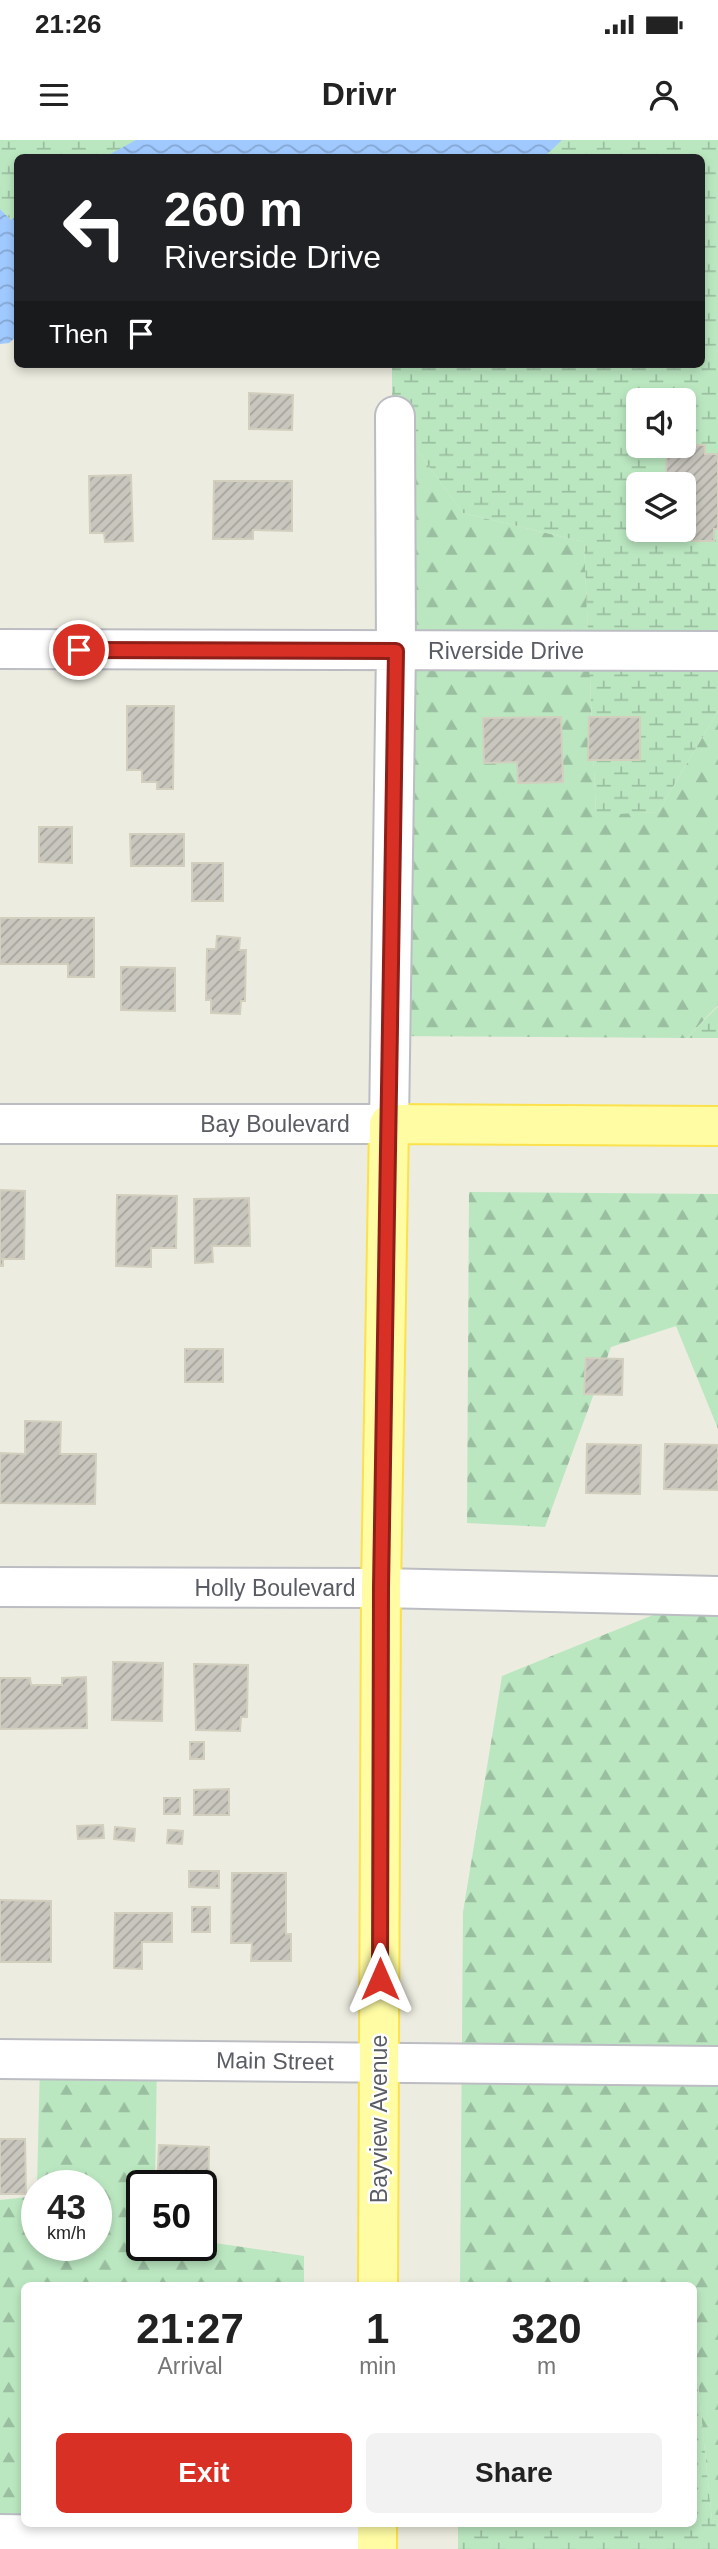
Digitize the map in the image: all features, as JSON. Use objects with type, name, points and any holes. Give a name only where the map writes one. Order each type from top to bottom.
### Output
[{"type":"main road","name":"Bay Boulevard","points":[[389,1124],[718,1126]]},
{"type":"main road","name":"Bayview Avenue","points":[[378,2282],[381,1588],[389,1124]]},
{"type":"street","name":"Bayview Avenue","points":[[389,1124],[396,651],[395,416]]},
{"type":"street","name":"Riverside Drive","points":[[0,649],[718,651]]},
{"type":"street","name":"Bay Boulevard","points":[[0,1124],[389,1124]]},
{"type":"street","name":"Holly Boulevard","points":[[0,1587],[381,1588],[718,1596]]},
{"type":"street","name":"Main Street","points":[[0,2059],[718,2066]]},
{"type":"street","points":[[0,2534],[377,2538]]},
{"type":"green space","points":[[0,140],[718,140],[718,711],[658,812],[596,815],[584,542],[463,513],[392,416],[392,368],[705,368],[705,154],[14,154],[14,223],[0,209]]},
{"type":"green space","points":[[392,416],[463,513],[584,542],[596,814],[658,812],[718,711],[718,1005],[687,1038],[387,1036]]},
{"type":"green space","points":[[718,1006],[718,1038],[687,1038]]},
{"type":"green space","points":[[469,1192],[718,1194],[718,1429],[676,1326],[611,1347],[545,1527],[467,1523]]},
{"type":"green space","points":[[668,1609],[718,1611],[718,2519],[712,2520],[697,2375],[697,2282],[460,2282],[463,1912],[502,1676]]},
{"type":"green space","points":[[157,2060],[155,2170],[126,2170],[126,2261],[217,2261],[217,2243],[304,2256],[304,2282],[21,2282],[21,2527],[0,2549],[0,2200],[21,2198],[21,2261],[112,2261],[112,2170],[37,2170],[40,2062]]},
{"type":"green space","points":[[697,2375],[712,2520],[718,2519],[718,2549],[458,2549],[458,2527],[697,2527]]},
{"type":"water","points":[[136,140],[562,140],[547,154],[110,154]]},
{"type":"water","points":[[0,209],[11,220],[14,218],[14,339],[9,343],[0,344]]},
{"type":"building","points":[[249,393],[293,395],[292,430],[249,429]]},
{"type":"building","points":[[696,445],[705,445],[705,454],[718,454],[718,529],[714,529],[714,541],[696,541],[696,472],[666,472],[667,458],[696,458]]},
{"type":"building","points":[[131,475],[133,541],[105,542],[104,533],[90,533],[89,476]]},
{"type":"building","points":[[214,481],[292,481],[292,531],[253,530],[253,539],[213,539]]},
{"type":"building","points":[[127,706],[174,706],[173,789],[157,789],[157,782],[142,782],[142,770],[127,770]]},
{"type":"building","points":[[561,717],[563,782],[518,783],[517,762],[484,763],[483,718]]},
{"type":"building","points":[[589,717],[640,717],[640,760],[588,760]]},
{"type":"building","points":[[39,827],[72,827],[72,863],[39,862]]},
{"type":"building","points":[[130,834],[184,834],[184,866],[131,866]]},
{"type":"building","points":[[192,863],[223,863],[223,901],[192,901]]},
{"type":"building","points":[[0,918],[94,918],[94,977],[68,977],[68,964],[0,964]]},
{"type":"building","points":[[217,936],[240,938],[239,950],[246,950],[245,1001],[241,1001],[240,1014],[211,1013],[211,1000],[206,1000],[207,949],[216,949]]},
{"type":"building","points":[[121,967],[175,968],[175,1011],[121,1010]]},
{"type":"building","points":[[0,1190],[25,1191],[24,1259],[3,1259],[3,1266],[0,1266]]},
{"type":"building","points":[[117,1195],[177,1196],[176,1248],[151,1248],[151,1267],[116,1266]]},
{"type":"building","points":[[249,1198],[250,1246],[212,1246],[213,1262],[195,1263],[194,1199]]},
{"type":"building","points":[[185,1349],[223,1349],[223,1382],[185,1382]]},
{"type":"building","points":[[586,1358],[623,1359],[622,1395],[584,1394]]},
{"type":"building","points":[[25,1421],[61,1422],[60,1454],[96,1454],[95,1504],[0,1503],[0,1453],[25,1454]]},
{"type":"building","points":[[587,1444],[641,1445],[640,1494],[586,1493]]},
{"type":"building","points":[[665,1444],[718,1445],[718,1490],[664,1489]]},
{"type":"building","points":[[113,1662],[163,1663],[162,1721],[112,1720]]},
{"type":"building","points":[[194,1664],[248,1665],[247,1717],[241,1717],[240,1731],[196,1730]]},
{"type":"building","points":[[86,1677],[87,1728],[0,1729],[0,1678],[30,1678],[31,1685],[62,1685],[62,1678]]},
{"type":"building","points":[[190,1742],[204,1742],[204,1759],[190,1759]]},
{"type":"building","points":[[229,1789],[229,1815],[194,1815],[194,1790]]},
{"type":"building","points":[[164,1798],[180,1798],[180,1814],[164,1814]]},
{"type":"building","points":[[103,1825],[104,1838],[78,1839],[77,1826]]},
{"type":"building","points":[[115,1827],[135,1829],[134,1841],[114,1839]]},
{"type":"building","points":[[168,1830],[183,1831],[182,1844],[167,1843]]},
{"type":"building","points":[[189,1871],[219,1871],[219,1888],[189,1887]]},
{"type":"building","points":[[232,1873],[286,1873],[286,1934],[291,1934],[291,1961],[251,1961],[252,1943],[231,1943]]},
{"type":"building","points":[[0,1900],[51,1901],[51,1962],[0,1962]]},
{"type":"building","points":[[192,1907],[210,1907],[210,1932],[192,1932]]},
{"type":"building","points":[[115,1913],[172,1913],[172,1942],[142,1942],[142,1969],[114,1968]]},
{"type":"building","points":[[0,2139],[25,2139],[26,2170],[21,2170],[21,2194],[0,2194]]},
{"type":"building","points":[[159,2145],[209,2147],[209,2170],[158,2170]]},
{"type":"route","points":[[79,650],[396,651],[381,1588],[380,1979]]}]
